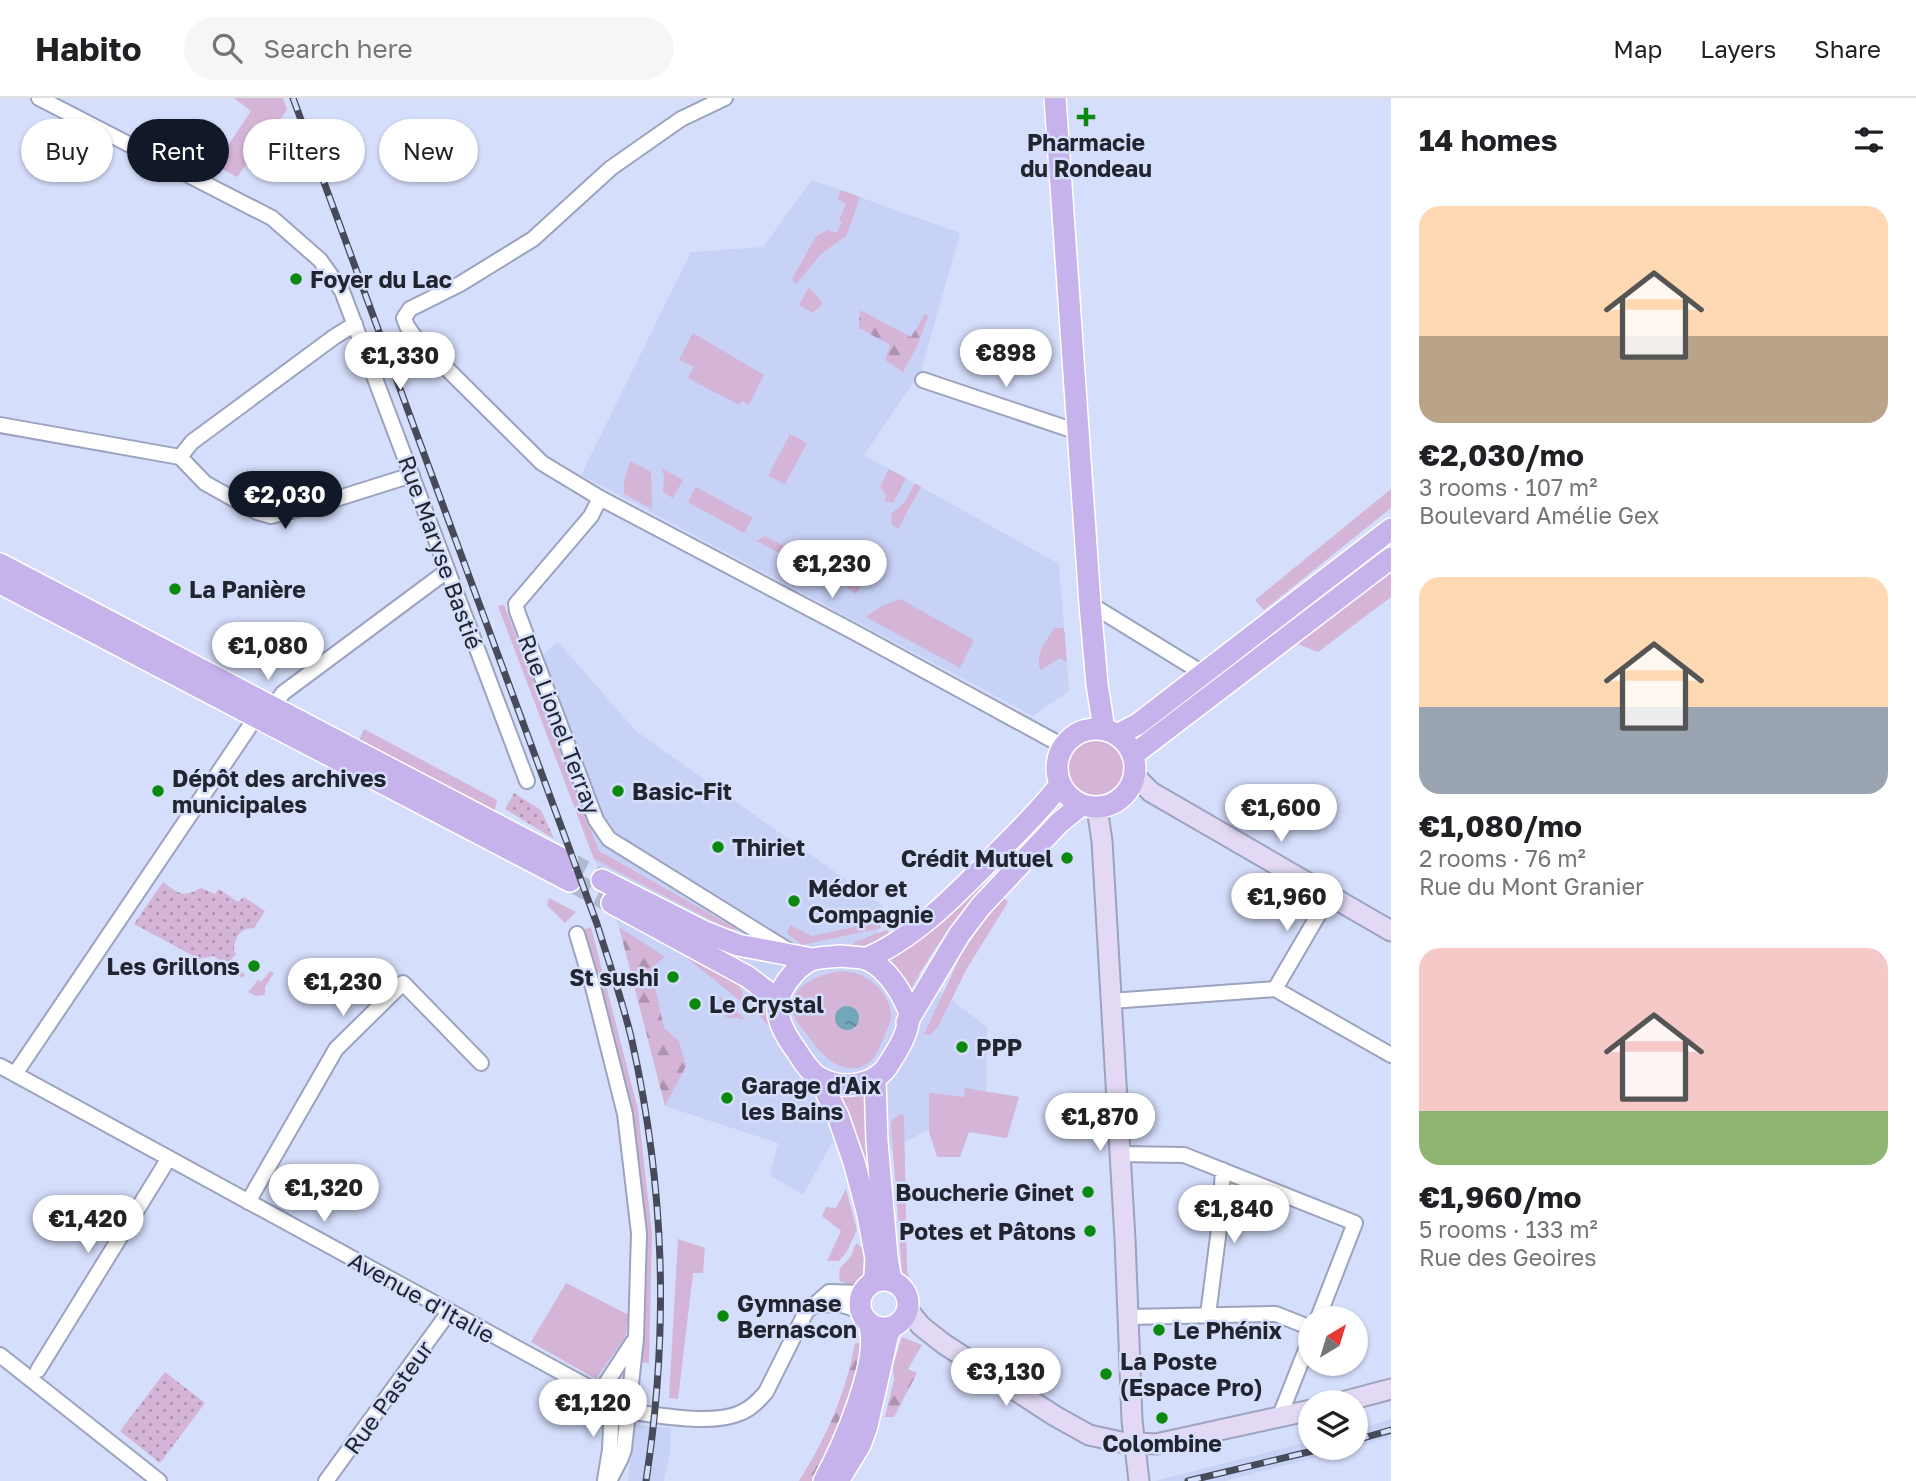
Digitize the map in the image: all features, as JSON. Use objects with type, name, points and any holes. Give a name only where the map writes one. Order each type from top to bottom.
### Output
[{"type":"main road","points":[[819,1078],[838,1084],[862,1084],[875,1079],[894,1056],[930,968],[975,904],[1054,820],[1091,805],[1125,796],[1090,604],[1055,98]]},
{"type":"main road","points":[[1059,133],[1061,98]]},
{"type":"main road","points":[[1118,751],[1138,724],[1391,529]]},
{"type":"main road","points":[[1118,751],[1148,723],[1391,536]]},
{"type":"main road","points":[[1118,751],[1391,558]]},
{"type":"main road","points":[[0,564],[264,712]]},
{"type":"main road","points":[[0,583],[264,712],[568,871]]},
{"type":"main road","points":[[1139,1481],[1103,861],[1091,805],[1060,785],[1056,775],[1063,746],[1075,735],[1118,751],[1151,792],[1391,931]]},
{"type":"main road","points":[[869,961],[903,938],[965,886],[1042,808],[1060,785]]},
{"type":"main road","points":[[908,1017],[953,944],[981,906],[1059,823],[1091,805]]},
{"type":"main road","points":[[602,880],[705,932],[738,944],[805,958],[841,956],[869,961],[885,972],[898,988],[908,1017]]},
{"type":"main road","points":[[612,903],[748,976],[778,1000]]},
{"type":"main road","points":[[805,958],[785,983],[778,1000],[777,1015],[784,1034],[819,1078],[838,1115],[854,1162],[876,1258],[875,1277],[866,1303],[871,1349],[862,1391],[846,1438],[824,1481]]},
{"type":"main road","points":[[838,1481],[860,1445],[867,1426],[888,1334],[899,1321],[906,1294],[890,1276],[887,1257],[877,1142],[875,1079]]},
{"type":"main road","points":[[866,1303],[878,1281],[895,1283]]},
{"type":"main road","points":[[866,1303],[876,1327],[884,1329],[899,1321],[921,1326],[944,1345],[1089,1435],[1156,1444],[1298,1413]]},
{"type":"main road","points":[[1368,1395],[1391,1389]]},
{"type":"street","name":"Rue Maryse Bastié","points":[[39,98],[272,218],[320,260],[342,291],[527,781]]},
{"type":"street","points":[[724,98],[681,118],[611,168],[533,239],[460,284],[410,309],[404,318],[407,326],[542,463],[600,498],[1063,746]]},
{"type":"street","points":[[180,457],[192,442],[355,324]]},
{"type":"street","points":[[923,380],[1078,432]]},
{"type":"street","points":[[0,425],[180,457],[205,483],[257,512],[271,516],[412,475]]},
{"type":"street","name":"Rue Lionel Terray","points":[[600,498],[591,516],[516,604],[596,820],[609,839],[805,958]]},
{"type":"street","points":[[15,1074],[264,712],[283,692],[447,571]]},
{"type":"street","points":[[1090,604],[1204,674]]},
{"type":"street","points":[[1275,989],[1329,895]]},
{"type":"street","points":[[577,934],[598,1003],[625,1114],[639,1233],[636,1338],[624,1449],[607,1481]]},
{"type":"street","points":[[248,1202],[336,1049],[404,982],[481,1063]]},
{"type":"street","points":[[1111,1001],[1275,989],[1391,1055]]},
{"type":"street","name":"Avenue d'Italie","points":[[0,1066],[634,1412],[694,1418],[740,1414],[766,1392],[803,1318],[812,1306],[829,1292],[866,1303]]},
{"type":"street","points":[[1120,1154],[1184,1155],[1355,1223],[1323,1306]]},
{"type":"street","points":[[38,1370],[169,1158]]},
{"type":"street","points":[[1208,1315],[1223,1170]]},
{"type":"street","name":"Rue Pasteur","points":[[326,1481],[449,1312]]},
{"type":"street","points":[[1128,1317],[1276,1314],[1298,1323]]},
{"type":"street","points":[[607,1481],[609,1457],[606,1398],[636,1338]]},
{"type":"street","points":[[0,1355],[159,1481]]},
{"type":"street","points":[[1279,1418],[1298,1370]]},
{"type":"street","points":[[619,1481],[621,1458]]},
{"type":"shaded area","points":[[812,180],[960,233],[921,371],[864,455],[1059,564],[1069,691],[1033,716],[581,475],[691,252],[763,247]]},
{"type":"shaded area","points":[[558,642],[636,731],[883,906],[876,942],[987,1027],[986,1096],[878,1158],[832,1143],[803,1195],[770,1175],[778,1143],[665,1106],[632,963],[526,668]]},
{"type":"shaded area","points":[[1391,1419],[1391,1437],[1368,1444],[1368,1426]]},
{"type":"shaded area","points":[[635,1425],[671,1428],[670,1453],[664,1481],[628,1481]]},
{"type":"shaded area","points":[[1298,1444],[1298,1460],[1306,1460],[1225,1481],[1155,1481]]},
{"type":"green space","points":[[234,98],[283,98],[287,110],[280,119],[246,119],[251,111]]},
{"type":"green space","points":[[243,123],[243,169],[237,177],[229,173],[229,144]]},
{"type":"green space","points":[[841,190],[860,197],[846,236],[821,254],[796,284],[792,279],[816,236],[828,230],[837,233],[846,204],[838,199]]},
{"type":"green space","points":[[809,287],[823,303],[813,313],[799,305]]},
{"type":"green space","points":[[860,310],[911,337],[925,314],[928,316],[917,346],[903,372],[885,360],[890,345],[859,328]]},
{"type":"green space","points":[[693,333],[764,375],[749,405],[742,401],[739,405],[688,378],[694,367],[679,360]]},
{"type":"green space","points":[[790,434],[807,443],[785,484],[768,476]]},
{"type":"green space","points":[[630,461],[651,472],[652,509],[624,494],[624,481]]},
{"type":"green space","points":[[661,468],[683,480],[673,498],[663,492],[664,476]]},
{"type":"green space","points":[[889,469],[906,478],[893,503],[885,501],[886,495],[880,487]]},
{"type":"green space","points":[[915,483],[921,487],[898,529],[892,525],[891,514],[905,502]]},
{"type":"green space","points":[[696,487],[753,518],[744,533],[688,502]]},
{"type":"green space","points":[[1391,489],[1391,508],[1264,610],[1255,600]]},
{"type":"green space","points":[[765,536],[806,557],[817,573],[757,541]]},
{"type":"green space","points":[[824,554],[863,581],[856,594],[836,580]]},
{"type":"green space","points":[[1391,565],[1391,597],[1318,652],[1292,642]]},
{"type":"green space","points":[[900,599],[974,640],[960,668],[866,617],[880,607]]},
{"type":"green space","points":[[504,605],[599,851],[737,929],[728,929],[594,859],[498,606]]},
{"type":"green space","points":[[1054,628],[1064,628],[1067,662],[1060,658],[1041,670],[1040,654]]},
{"type":"green space","points":[[364,729],[497,800],[494,814],[358,743]]},
{"type":"green space","points":[[1096,739],[1112,744],[1120,752],[1125,768],[1120,784],[1112,792],[1096,797],[1080,792],[1072,784],[1067,768],[1072,752],[1080,744]]},
{"type":"green space","points":[[514,793],[541,810],[554,839],[505,809]]},
{"type":"green space","points":[[997,866],[941,940],[911,988],[894,964],[886,959]]},
{"type":"green space","points":[[163,882],[185,894],[201,888],[215,894],[219,889],[238,902],[244,897],[265,911],[254,928],[241,932],[236,939],[236,954],[230,961],[245,975],[242,978],[214,956],[199,959],[134,924]]},
{"type":"green space","points":[[1001,895],[1008,902],[966,970],[939,1025],[931,1035],[924,1034],[961,955]]},
{"type":"green space","points":[[549,898],[576,912],[565,923],[547,905]]},
{"type":"green space","points":[[878,920],[881,928],[802,945],[787,933],[790,925],[812,936]]},
{"type":"green space","points":[[591,927],[638,1110],[652,1234],[649,1363],[640,1362],[643,1234],[580,931]]},
{"type":"green space","points":[[619,927],[665,957],[651,968],[664,1028],[679,1041],[686,1066],[665,1106]]},
{"type":"green space","points":[[886,930],[893,935],[873,946],[854,945],[854,942]]},
{"type":"green space","points":[[672,946],[738,983],[747,1003],[743,1003]]},
{"type":"green space","points":[[270,971],[274,973],[265,987],[265,995],[256,996],[248,992],[258,980],[261,982]]},
{"type":"green space","points":[[843,971],[860,975],[881,990],[891,1014],[888,1029],[875,1056],[869,1063],[856,1068],[841,1066],[823,1054],[794,1015],[795,996],[800,989],[815,978]]},
{"type":"green space","points":[[754,991],[764,1004],[772,1030],[756,1012]]},
{"type":"green space","points":[[719,996],[745,1019],[726,1017]]},
{"type":"green space","points":[[965,1088],[1019,1097],[1007,1138],[969,1132],[960,1157],[937,1157],[929,1131],[929,1093],[964,1097]]},
{"type":"green space","points":[[867,1095],[875,1212],[841,1096]]},
{"type":"green space","points":[[899,1114],[904,1115],[907,1269],[914,1286],[912,1289],[902,1272],[892,1139],[891,1122]]},
{"type":"green space","points":[[846,1189],[857,1230],[839,1261],[827,1261],[841,1231],[822,1216],[826,1207],[836,1208]]},
{"type":"green space","points":[[678,1239],[705,1248],[703,1273],[693,1273],[678,1399],[669,1398]]},
{"type":"green space","points":[[857,1243],[864,1250],[863,1277],[859,1284],[849,1285],[840,1281],[840,1271]]},
{"type":"green space","points":[[566,1283],[629,1315],[626,1336],[596,1379],[531,1342]]},
{"type":"green space","points":[[902,1337],[922,1345],[908,1369],[894,1380],[893,1366]]},
{"type":"green space","points":[[855,1343],[864,1344],[859,1377],[816,1481],[799,1481],[834,1415]]},
{"type":"green space","points":[[908,1369],[917,1373],[894,1417],[885,1417],[894,1380]]},
{"type":"green space","points":[[165,1372],[205,1403],[160,1463],[120,1431]]},
{"type":"water","points":[[847,1006],[855,1010],[859,1018],[855,1026],[847,1030],[839,1026],[835,1018],[839,1010]]},
{"type":"tunnel","points":[[566,861],[602,880]]},
{"type":"tunnel","points":[[570,881],[612,903]]},
{"type":"railway","points":[[293,98],[597,924],[632,1041],[651,1151],[660,1261],[658,1370],[646,1481]]},
{"type":"railway","points":[[1368,1437],[1391,1430]]},
{"type":"railway","points":[[1188,1481],[1298,1454]]},
{"type":"place","name":"Pharmacie du Rondeau","points":[[1086,117]]},
{"type":"place","name":"Foyer du Lac","points":[[296,279]]},
{"type":"place","name":"La Panière","points":[[175,589]]},
{"type":"place","name":"Dépôt des archives municipales","points":[[158,791]]},
{"type":"place","name":"Basic-Fit","points":[[618,791]]},
{"type":"place","name":"Thiriet","points":[[718,847]]},
{"type":"place","name":"Crédit Mutuel","points":[[1067,858]]},
{"type":"place","name":"Médor et Compagnie","points":[[794,901]]},
{"type":"place","name":"Les Grillons","points":[[254,966]]},
{"type":"place","name":"St sushi","points":[[673,977]]},
{"type":"place","name":"Le Crystal","points":[[695,1004]]},
{"type":"place","name":"PPP","points":[[962,1047]]},
{"type":"place","name":"Garage d'Aix les Bains","points":[[727,1098]]},
{"type":"place","name":"Boucherie Ginet","points":[[1088,1192]]},
{"type":"place","name":"Potes et Pâtons","points":[[1090,1231]]},
{"type":"place","name":"Gymnase Bernascon","points":[[723,1316]]},
{"type":"place","name":"Le Phénix","points":[[1159,1330]]},
{"type":"place","name":"La Poste (Espace Pro)","points":[[1106,1374]]},
{"type":"place","name":"Colombine","points":[[1162,1418]]}]
